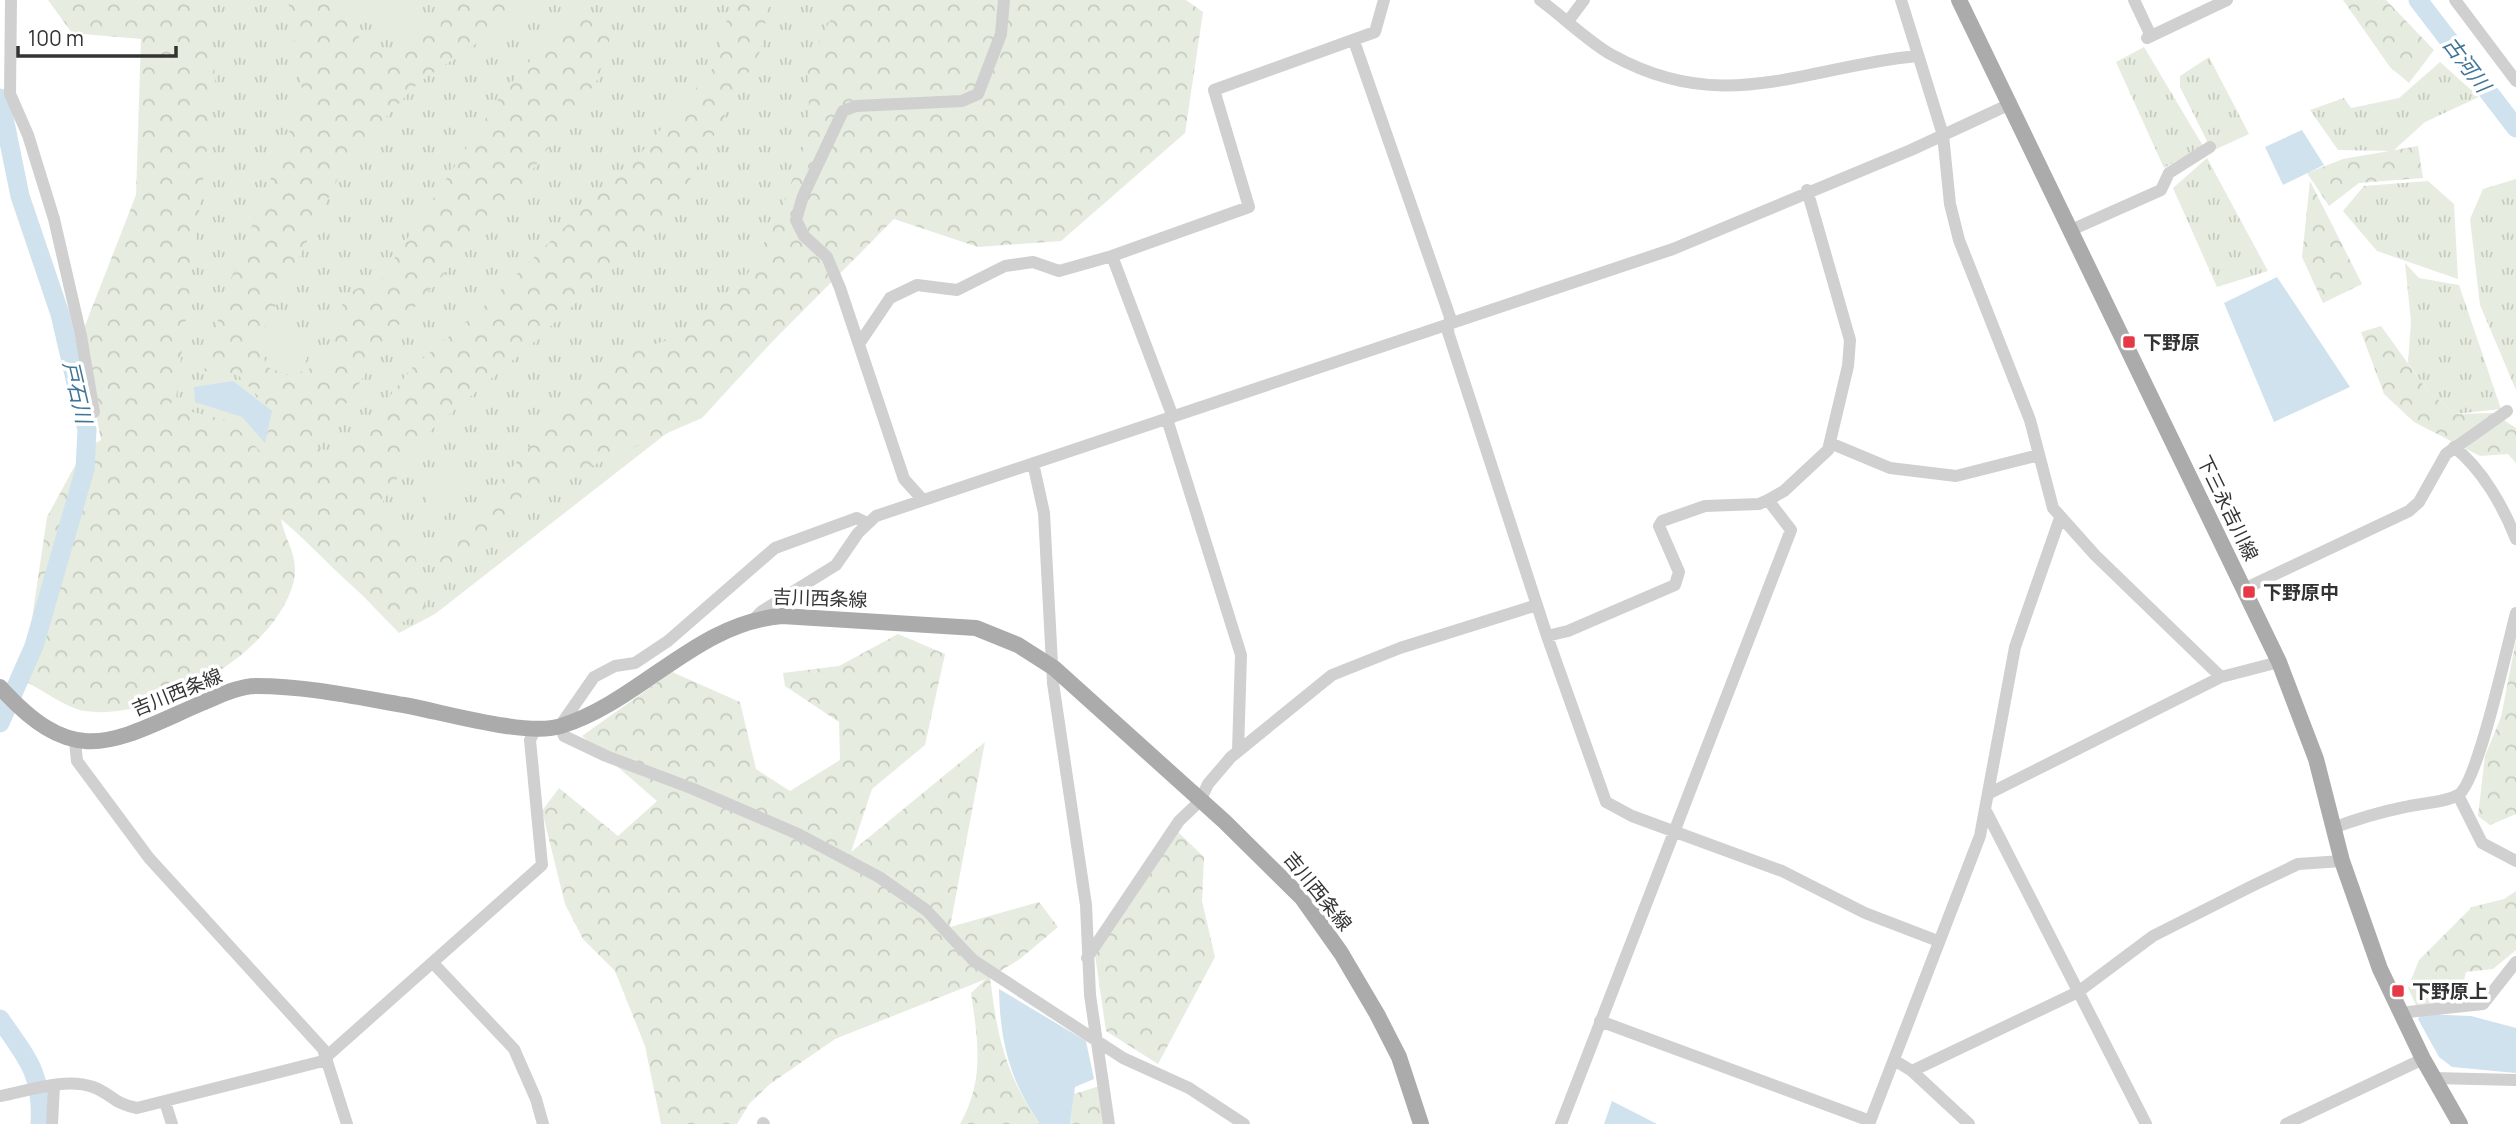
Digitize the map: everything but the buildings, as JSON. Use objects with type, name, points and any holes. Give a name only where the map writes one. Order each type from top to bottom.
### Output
[{"type":"main road","name":"下三永吉川線","points":[[1959,0],[2279,662],[2316,759],[2342,861],[2370,943],[2399,1013],[2460,1124]]},
{"type":"main road","name":"吉川西条線","points":[[75,742],[124,736],[229,691],[253,686],[286,687],[406,705],[456,717],[535,730],[561,726],[610,702],[714,636],[755,618],[782,616],[976,628],[1018,645],[1054,668],[1280,873],[1341,953],[1399,1057],[1421,1124]]},
{"type":"main road","points":[[1,688],[20,710],[51,732],[75,742]]},
{"type":"street","points":[[11,0],[5,95],[28,135],[54,219],[81,336],[94,412]]},
{"type":"street","points":[[922,499],[904,479],[827,257],[804,236],[796,220],[803,196],[843,111],[856,106],[962,101],[978,94],[1001,34],[1004,0]]},
{"type":"street","points":[[859,344],[890,298],[917,285],[957,290],[1005,266],[1033,262],[1059,271],[1112,256],[1249,207],[1214,90],[1375,32],[1384,0]]},
{"type":"street","points":[[1540,0],[1610,54],[1669,80],[1695,86],[1752,86],[1807,77],[1872,60],[1917,56]]},
{"type":"street","points":[[1569,20],[1584,0]]},
{"type":"street","points":[[1901,0],[1942,135],[1950,204],[1959,240],[2030,420],[2053,508],[2221,677]]},
{"type":"street","points":[[2134,0],[2149,37],[2227,0]]},
{"type":"street","points":[[2455,0],[2516,81]]},
{"type":"street","points":[[1354,41],[1450,324],[1448,332],[1547,636],[1606,802],[1674,831],[1782,871],[1865,913],[1938,941]]},
{"type":"street","points":[[755,618],[836,565],[867,523],[876,516],[1674,249],[2008,105]]},
{"type":"street","points":[[2070,231],[2161,190],[2169,173],[2210,146]]},
{"type":"street","points":[[1547,636],[1568,631],[1675,585],[1679,572],[1658,526],[1662,521],[1705,506],[1759,504],[1784,491],[1828,450],[1848,366],[1850,340],[1807,190]]},
{"type":"street","points":[[1112,256],[1170,418],[1241,655],[1238,751]]},
{"type":"street","points":[[2244,589],[2409,511],[2419,502],[2446,454],[2507,411]]},
{"type":"street","points":[[1830,443],[1890,468],[1956,476],[2039,455]]},
{"type":"street","points":[[2454,447],[2471,461],[2509,520],[2516,539]]},
{"type":"street","points":[[1033,463],[1044,513],[1053,683],[1086,905],[1087,959],[1095,1039],[1109,1124]]},
{"type":"street","points":[[1561,1124],[1791,530],[1768,500]]},
{"type":"street","points":[[1600,1021],[1869,1122],[1987,813],[2005,690],[2015,647],[2060,517]]},
{"type":"street","points":[[867,523],[857,518],[775,548],[668,641],[635,663],[615,666],[594,677],[561,726],[564,736],[798,834],[879,877],[926,910],[973,960],[1123,1058],[1189,1088],[1244,1124]]},
{"type":"street","points":[[1087,959],[1179,821],[1200,801],[1208,784],[1238,751],[1332,675],[1400,648],[1537,605]]},
{"type":"street","points":[[2333,828],[2375,813],[2458,795],[2467,784],[2477,760],[2481,737],[2499,690],[2516,613]]},
{"type":"street","points":[[1990,793],[2221,677],[2279,662]]},
{"type":"street","points":[[0,1096],[52,1086],[90,1086],[102,1091],[118,1105],[137,1108],[326,1058],[542,865],[530,740],[535,730]]},
{"type":"street","points":[[75,742],[77,761],[149,858],[296,1019],[326,1058],[347,1124]]},
{"type":"street","points":[[2458,795],[2482,843],[2516,861]]},
{"type":"street","points":[[1987,813],[2146,1124]]},
{"type":"street","points":[[1912,1071],[2078,992],[2153,936],[2298,864],[2342,861]]},
{"type":"street","points":[[433,962],[514,1049],[536,1098],[543,1124]]},
{"type":"street","points":[[2399,1013],[2483,1004],[2516,962]]},
{"type":"street","points":[[2286,1124],[2423,1059]]},
{"type":"street","points":[[1894,1060],[1912,1071],[1969,1124]]},
{"type":"street","points":[[2434,1078],[2516,1080]]},
{"type":"street","points":[[52,1086],[52,1124]]},
{"type":"street","points":[[165,1102],[172,1124]]},
{"type":"green space","points":[[48,0],[211,0],[215,83],[176,399],[167,406],[230,421],[260,451],[275,414],[238,375],[204,371],[226,291],[303,97],[288,0],[349,0],[361,44],[392,59],[441,25],[436,0],[531,0],[525,11],[418,83],[348,158],[258,341],[267,367],[290,376],[311,368],[326,368],[331,359],[339,317],[346,298],[362,286],[379,282],[501,95],[567,18],[596,17],[612,32],[598,79],[515,194],[395,329],[317,447],[332,456],[367,441],[376,413],[413,367],[479,311],[638,156],[715,66],[732,0],[769,0],[761,50],[671,214],[535,341],[422,438],[379,508],[413,544],[426,613],[400,623],[353,587],[281,519],[295,563],[294,580],[283,607],[265,632],[240,656],[210,677],[179,693],[146,705],[114,711],[85,711],[62,702],[23,680],[47,517],[84,449],[101,440],[81,336],[136,195],[141,39],[72,33]]},
{"type":"green space","points":[[59,0],[1139,0],[853,202],[703,405],[435,614],[399,633],[300,531],[167,406],[157,39]]},
{"type":"green space","points":[[376,0],[405,0],[415,10],[416,27],[410,31],[386,30],[379,23]]},
{"type":"green space","points":[[841,0],[1186,0],[1203,12],[1185,133],[1061,241],[978,247],[894,219],[771,343],[702,418],[522,496],[500,533],[451,565],[427,562],[466,530],[503,478],[603,359],[689,334],[747,275],[782,209],[810,130],[807,64]]},
{"type":"green space","points":[[2343,0],[2386,0],[2434,50],[2409,83],[2390,67]]},
{"type":"green space","points":[[2144,47],[2203,146],[2164,168],[2116,62]]},
{"type":"green space","points":[[2209,57],[2249,134],[2212,151],[2180,87],[2180,76]]},
{"type":"green space","points":[[2440,62],[2479,97],[2425,122],[2393,151],[2338,150],[2310,110],[2344,98],[2351,108],[2399,98]]},
{"type":"green space","points":[[2418,146],[2423,178],[2359,183],[2329,206],[2307,173],[2343,159]]},
{"type":"green space","points":[[2207,158],[2268,271],[2217,287],[2173,188]]},
{"type":"green space","points":[[2516,179],[2516,390],[2480,305],[2470,219],[2483,189]]},
{"type":"green space","points":[[2310,181],[2362,284],[2323,303],[2302,257]]},
{"type":"green space","points":[[2428,181],[2454,204],[2458,279],[2377,251],[2343,211],[2364,186]]},
{"type":"green space","points":[[2405,263],[2419,278],[2459,285],[2501,409],[2455,414],[2427,390],[2408,363],[2411,322]]},
{"type":"green space","points":[[281,324],[292,330],[303,342],[307,359],[302,366],[293,366],[269,351],[267,334],[272,327]]},
{"type":"green space","points":[[2381,326],[2427,390],[2455,414],[2493,413],[2516,428],[2516,463],[2508,454],[2480,456],[2414,422],[2384,394],[2361,332]]},
{"type":"green space","points":[[450,465],[459,473],[461,499],[444,517],[426,505],[428,480],[433,471]]},
{"type":"green space","points":[[898,634],[945,654],[925,745],[872,789],[851,852],[985,742],[950,927],[1039,902],[1058,927],[1020,959],[990,977],[1004,1054],[1018,1088],[1040,1124],[960,1124],[973,1092],[978,1060],[971,993],[986,979],[835,1039],[770,1084],[749,1104],[737,1124],[661,1124],[645,1046],[615,971],[583,939],[565,904],[542,811],[559,788],[618,836],[657,801],[582,736],[672,672],[740,702],[756,769],[790,791],[840,760],[839,722],[785,686],[783,673],[839,666]]},
{"type":"green space","points":[[2516,640],[2516,814],[2490,825],[2478,816],[2485,756],[2501,717]]},
{"type":"green space","points":[[1178,832],[1204,857],[1202,901],[1215,957],[1158,1064],[1106,1031],[1094,948]]},
{"type":"green space","points":[[2516,891],[2516,950],[2493,969],[2466,972],[2459,1001],[2416,1005],[2408,988],[2419,960],[2472,907],[2504,899]]},
{"type":"green space","points":[[1103,1085],[1103,1124],[1070,1124],[1074,1094]]},
{"type":"water","points":[[2302,130],[2324,165],[2283,185],[2265,147]]},
{"type":"water","points":[[2277,277],[2350,387],[2274,422],[2224,303]]},
{"type":"water","points":[[233,381],[272,411],[265,443],[242,417],[195,402],[194,387]]},
{"type":"water","points":[[999,989],[1086,1041],[1094,1079],[1075,1087],[1070,1124],[1040,1124],[1021,1092],[1005,1044]]},
{"type":"water","points":[[2421,1014],[2471,1016],[2516,1028],[2516,1073],[2452,1067],[2439,1057],[2418,1019]]},
{"type":"water","points":[[1612,1101],[1657,1124],[1604,1124]]},
{"type":"waterway","name":"古河川","points":[[2418,0],[2516,128]]},
{"type":"waterway","name":"戸石川","points":[[0,98],[20,196],[60,314],[87,430],[85,469],[34,646],[0,723]]},
{"type":"waterway","name":"戸石川","points":[[0,1019],[25,1056],[36,1079],[40,1124]]},
{"type":"place","name":"下野原","points":[[2129,342]]},
{"type":"place","name":"下野原中","points":[[2249,592]]},
{"type":"place","name":"下野原上","points":[[2398,991]]}]
